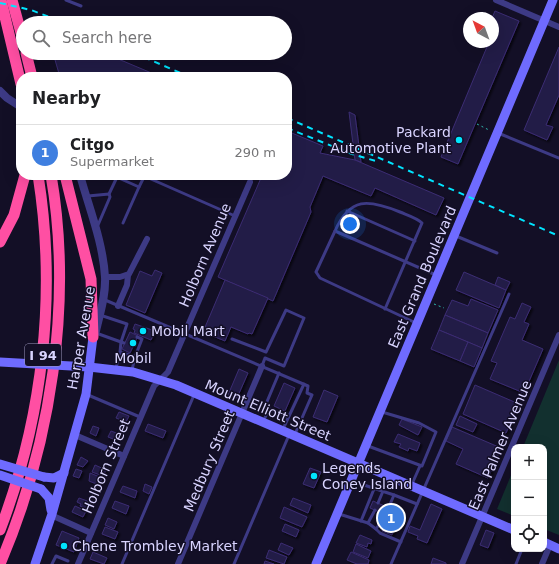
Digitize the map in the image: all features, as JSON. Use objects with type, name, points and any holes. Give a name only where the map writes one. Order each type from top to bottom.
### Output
[{"type":"highway","points":[[1,0],[18,72]]},
{"type":"highway","points":[[12,0],[16,16]]},
{"type":"highway","points":[[28,60],[31,72]]},
{"type":"highway","points":[[0,242],[14,215],[24,180]]},
{"type":"highway","name":"I 94","points":[[0,530],[27,448],[38,391],[45,334],[45,216],[39,180]]},
{"type":"highway","name":"I 94","points":[[0,564],[17,522],[36,456],[48,402],[58,322],[60,264],[52,180]]},
{"type":"highway","points":[[67,180],[91,279],[95,335]]},
{"type":"main road","name":"East Grand Boulevard","points":[[316,564],[553,0]]},
{"type":"main road","name":"Harper Avenue","points":[[51,514],[86,394],[95,335]]},
{"type":"main road","name":"Mount Elliott Street","points":[[0,362],[116,370],[132,372],[160,380],[263,422],[511,529]]},
{"type":"main road","points":[[0,464],[44,477],[54,478],[64,473]]},
{"type":"main road","points":[[0,475],[41,489],[49,498],[51,514],[35,564]]},
{"type":"street","points":[[496,0],[559,27]]},
{"type":"street","points":[[0,91],[3,98],[16,104]]},
{"type":"street","name":"Harper Avenue","points":[[81,180],[96,230],[105,277],[104,300],[95,335]]},
{"type":"street","name":"Holborn Avenue","points":[[160,380],[168,372],[250,182]]},
{"type":"street","points":[[118,306],[127,285],[128,275],[132,271],[147,239]]},
{"type":"street","points":[[105,277],[128,275]]},
{"type":"street","name":"East Palmer Avenue","points":[[462,564],[559,335]]},
{"type":"street","name":"Medbury Street","points":[[178,564],[262,366]]},
{"type":"street","name":"Holborn Street","points":[[78,564],[140,417],[154,386],[160,380]]},
{"type":"street","points":[[74,435],[124,456]]},
{"type":"street","points":[[51,514],[91,533]]},
{"type":"street","points":[[542,564],[551,546]]},
{"type":"lane","points":[[66,0],[81,6]]},
{"type":"lane","points":[[498,132],[559,158]]},
{"type":"lane","points":[[96,230],[109,194],[116,180]]},
{"type":"lane","points":[[125,180],[138,187]]},
{"type":"lane","points":[[123,223],[142,180]]},
{"type":"lane","points":[[155,180],[235,216]]},
{"type":"lane","points":[[86,196],[109,194]]},
{"type":"lane","points":[[385,309],[422,224],[421,221],[378,204],[361,204],[347,211],[341,216],[316,272],[317,275],[385,309],[417,323]]},
{"type":"lane","points":[[347,211],[415,241]]},
{"type":"lane","points":[[334,231],[437,276]]},
{"type":"lane","points":[[454,235],[497,253]]},
{"type":"lane","points":[[392,564],[422,491],[509,294]]},
{"type":"lane","points":[[104,300],[309,387],[307,392],[312,395],[289,434],[234,564]]},
{"type":"lane","points":[[232,339],[266,352],[286,310],[304,318],[284,366],[265,358],[262,366]]},
{"type":"lane","points":[[99,315],[127,324],[116,370]]},
{"type":"lane","points":[[125,332],[129,334]]},
{"type":"lane","points":[[95,335],[123,342]]},
{"type":"lane","points":[[132,372],[135,357],[142,339],[137,338]]},
{"type":"lane","points":[[133,347],[138,348]]},
{"type":"lane","points":[[120,352],[135,357]]},
{"type":"lane","points":[[263,422],[267,414],[266,404],[278,373]]},
{"type":"lane","points":[[289,434],[288,417],[304,384]]},
{"type":"lane","points":[[86,394],[140,417]]},
{"type":"lane","points":[[122,564],[195,394]]},
{"type":"lane","points":[[267,408],[288,417]]},
{"type":"lane","points":[[380,412],[419,423],[436,432],[422,466],[420,466],[411,486]]},
{"type":"lane","points":[[366,445],[420,466]]},
{"type":"lane","points":[[378,503],[384,492],[389,476]]},
{"type":"lane","points":[[351,481],[417,504]]},
{"type":"lane","points":[[361,521],[374,489]]},
{"type":"lane","points":[[376,529],[394,495]]},
{"type":"lane","points":[[368,523],[375,510]]},
{"type":"lane","points":[[338,513],[368,523],[380,533],[401,542]]},
{"type":"lane","points":[[516,564],[521,552]]},
{"type":"lane","points":[[52,564],[56,556],[68,561]]},
{"type":"path","points":[[477,124],[489,130]]},
{"type":"path","points":[[434,304],[444,308]]},
{"type":"green space","points":[[559,360],[559,535],[547,530],[547,444],[524,444]]},
{"type":"green space","points":[[511,475],[511,515],[497,509]]},
{"type":"building","points":[[499,13],[519,21],[458,164],[441,157],[486,48],[499,48]]},
{"type":"building","points":[[559,47],[559,95],[546,125],[553,127],[547,140],[524,130]]},
{"type":"building","points":[[55,60],[121,60],[149,72],[59,72]]},
{"type":"building","points":[[349,112],[355,115],[361,162],[355,160]]},
{"type":"building","points":[[292,133],[323,146],[320,153],[355,160],[444,198],[436,215],[375,188],[371,196],[323,176],[310,207],[311,212],[273,301],[218,277],[260,180],[292,180]]},
{"type":"building","points":[[155,270],[162,273],[145,313],[126,305],[140,271],[152,276]]},
{"type":"building","points":[[464,272],[506,290],[499,308],[456,290]]},
{"type":"building","points":[[498,277],[510,282],[506,290],[495,285]]},
{"type":"building","points":[[225,280],[268,298],[252,334],[248,334],[231,327],[225,341],[203,332]]},
{"type":"building","points":[[471,299],[498,310],[488,333],[445,315],[452,300],[468,306]]},
{"type":"building","points":[[522,303],[531,307],[524,322],[529,324],[522,340],[543,349],[524,393],[490,379],[497,363],[491,361],[510,317],[515,319]]},
{"type":"building","points":[[445,315],[488,333],[482,348],[439,330]]},
{"type":"building","points":[[135,324],[155,331],[151,340],[134,333],[135,330],[133,329]]},
{"type":"building","points":[[439,330],[468,342],[460,361],[431,349]]},
{"type":"building","points":[[130,332],[138,336],[130,353],[122,349]]},
{"type":"building","points":[[468,342],[482,348],[474,367],[460,361]]},
{"type":"building","points":[[239,369],[248,373],[237,398],[228,395]]},
{"type":"building","points":[[284,383],[295,388],[285,411],[274,406]]},
{"type":"building","points":[[475,385],[519,404],[506,433],[463,414]]},
{"type":"building","points":[[324,390],[338,396],[327,422],[313,417]]},
{"type":"building","points":[[119,412],[129,416],[126,422],[116,418]]},
{"type":"building","points":[[460,416],[477,424],[473,432],[456,425]]},
{"type":"building","points":[[402,419],[422,427],[418,435],[399,425]]},
{"type":"building","points":[[148,424],[166,431],[163,438],[145,431]]},
{"type":"building","points":[[93,426],[99,428],[96,436],[90,433]]},
{"type":"building","points":[[452,427],[501,448],[488,478],[456,464],[463,449],[446,441]]},
{"type":"building","points":[[111,431],[119,434],[116,440],[108,437]]},
{"type":"building","points":[[398,434],[420,443],[417,451],[409,448],[408,451],[399,447],[401,444],[394,442]]},
{"type":"building","points":[[81,457],[88,461],[83,467],[77,465]]},
{"type":"building","points":[[95,465],[106,470],[103,476],[92,472]]},
{"type":"building","points":[[310,468],[321,472],[314,488],[303,484]]},
{"type":"building","points":[[76,469],[82,471],[79,478],[73,476]]},
{"type":"building","points":[[90,473],[102,478],[99,485],[89,481]]},
{"type":"building","points":[[145,484],[152,487],[149,494],[143,491]]},
{"type":"building","points":[[123,486],[137,491],[135,498],[120,492]]},
{"type":"building","points":[[79,498],[90,502],[87,509],[80,506],[81,504],[77,502]]},
{"type":"building","points":[[293,498],[311,505],[308,513],[290,505]]},
{"type":"building","points":[[115,501],[129,506],[126,514],[112,508]]},
{"type":"building","points":[[373,501],[387,507],[384,514],[370,508]]},
{"type":"building","points":[[431,504],[442,509],[427,543],[417,539],[418,536],[408,532],[410,526],[420,530]]},
{"type":"building","points":[[75,506],[86,511],[83,517],[72,512]]},
{"type":"building","points":[[284,507],[307,517],[302,527],[280,518]]},
{"type":"building","points":[[390,511],[404,517],[401,527],[396,525],[392,535],[382,531]]},
{"type":"building","points":[[108,518],[117,522],[114,529],[105,525]]},
{"type":"building","points":[[285,524],[299,530],[296,537],[282,531]]},
{"type":"building","points":[[105,527],[118,532],[115,539],[102,534]]},
{"type":"building","points":[[486,530],[494,533],[488,548],[480,545]]},
{"type":"building","points":[[62,531],[79,538],[74,552],[56,545]]},
{"type":"building","points":[[360,535],[372,540],[371,544],[368,543],[367,547],[356,543]]},
{"type":"building","points":[[281,543],[293,548],[289,555],[278,550]]},
{"type":"building","points":[[356,544],[371,551],[368,558],[353,552]]},
{"type":"building","points":[[269,550],[287,557],[284,564],[266,558]]},
{"type":"building","points":[[93,552],[107,558],[104,564],[90,559]]},
{"type":"building","points":[[351,552],[369,560],[368,564],[357,564],[347,560]]},
{"type":"building","points":[[433,558],[446,563],[446,564],[431,564]]},
{"type":"building","points":[[265,561],[274,564],[264,564]]},
{"type":"railway","points":[[0,3],[31,10],[47,16]]},
{"type":"railway","points":[[150,60],[178,72]]},
{"type":"railway","points":[[292,120],[559,236]]},
{"type":"railway","points":[[292,130],[352,154],[379,162]]},
{"type":"place","name":"Packard Automotive Plant","points":[[459,140]]},
{"type":"place","name":"Mobil Mart","points":[[143,331]]},
{"type":"place","name":"Mobil","points":[[133,343]]},
{"type":"place","name":"Legends Coney Island","points":[[314,476]]},
{"type":"place","name":"Citgo","points":[[391,518]]},
{"type":"place","name":"Chene Trombley Market","points":[[64,546]]}]
